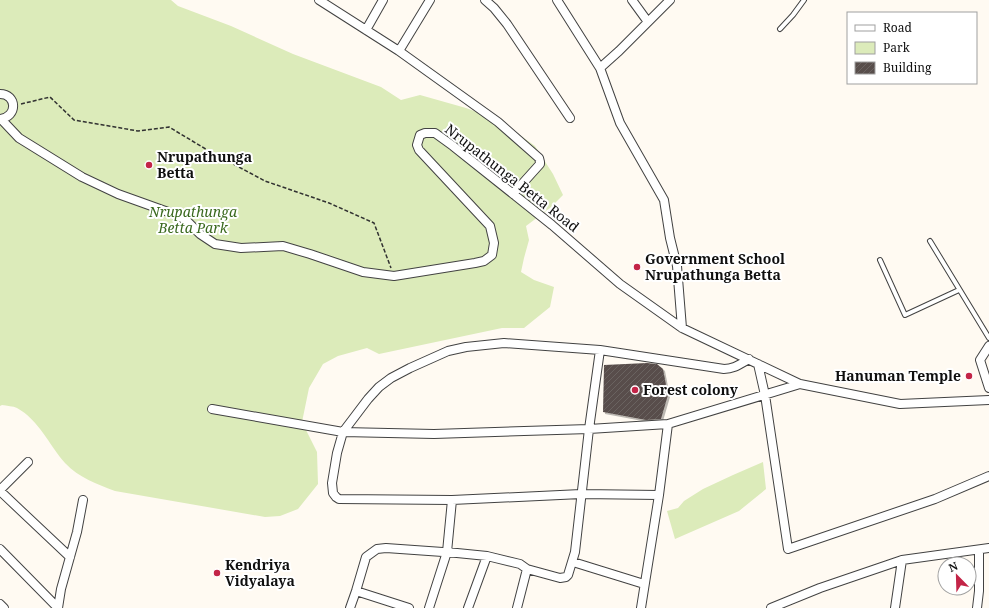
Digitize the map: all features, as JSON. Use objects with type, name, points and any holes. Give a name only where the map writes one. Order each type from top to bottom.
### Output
[{"type":"street","points":[[319,0],[399,52],[498,122],[539,158],[540,164],[514,194]]},
{"type":"street","points":[[366,30],[383,0]]},
{"type":"street","points":[[399,52],[430,0]]},
{"type":"street","points":[[485,0],[494,8],[507,24],[570,118]]},
{"type":"street","points":[[557,0],[600,68],[620,123],[664,200],[670,238],[677,266],[682,328]]},
{"type":"street","points":[[632,0],[648,22]]},
{"type":"street","points":[[600,68],[670,0]]},
{"type":"street","points":[[0,94],[7,95],[12,100],[13,106]]},
{"type":"street","name":"Nrupathunga Betta Road","points":[[13,106],[13,110],[9,115],[6,118],[1,119],[19,138],[82,177],[118,194],[172,213],[186,220],[200,234],[215,244],[241,248],[283,246],[363,272],[394,276],[475,263],[484,261],[492,255],[494,244],[490,226],[419,150],[417,144],[420,135],[425,133],[435,133],[467,156],[552,225],[620,284],[682,328],[800,384],[900,404],[989,400]]},
{"type":"street","points":[[659,495],[581,494],[452,500],[339,498],[333,493],[332,483],[336,453],[343,432],[368,399],[379,387],[392,378],[448,351],[466,347],[504,343],[600,350],[724,369],[736,367],[749,359]]},
{"type":"street","points":[[989,346],[980,360],[989,388]]},
{"type":"street","points":[[350,608],[366,557],[377,549],[386,548],[487,556],[520,564],[527,569],[563,578],[568,575],[575,552],[589,429],[600,350]]},
{"type":"street","points":[[758,364],[765,395],[788,549],[935,499],[989,476]]},
{"type":"street","points":[[212,409],[343,432],[434,434],[589,429],[668,424],[800,384]]},
{"type":"street","points":[[641,608],[659,495],[668,424]]},
{"type":"street","points":[[28,462],[0,490],[70,557]]},
{"type":"street","points":[[58,608],[61,589],[77,532],[83,500]]},
{"type":"street","points":[[429,608],[447,552],[452,500]]},
{"type":"street","points":[[771,608],[820,588],[902,560],[989,548]]},
{"type":"street","points":[[0,549],[58,608]]},
{"type":"street","points":[[977,608],[979,591],[979,550]]},
{"type":"street","points":[[468,608],[487,556]]},
{"type":"street","points":[[895,608],[902,560]]},
{"type":"street","points":[[573,562],[644,584]]},
{"type":"street","points":[[517,608],[527,569]]},
{"type":"street","points":[[356,591],[409,608]]},
{"type":"street","points":[[0,604],[4,608]]},
{"type":"lane","points":[[780,29],[804,0]]},
{"type":"lane","points":[[930,241],[989,338]]},
{"type":"lane","points":[[880,260],[905,315],[959,290]]},
{"type":"path","points":[[13,106],[50,97],[74,120],[138,131],[168,127],[265,181],[374,222],[394,276]]},
{"type":"green space","name":"Nrupathunga Betta Park","points":[[0,0],[171,0],[178,6],[231,26],[293,54],[381,87],[401,100],[420,95],[466,108],[499,120],[535,146],[553,174],[563,195],[550,208],[526,226],[529,240],[521,272],[534,280],[554,287],[550,307],[524,328],[502,328],[379,354],[367,348],[338,356],[323,364],[309,388],[302,422],[317,452],[318,484],[298,509],[280,516],[265,517],[115,491],[82,477],[65,463],[32,419],[17,408],[2,405],[0,406]]},
{"type":"green space","points":[[763,462],[766,489],[739,511],[675,539],[667,511],[678,508],[684,501],[703,489]]},
{"type":"building","name":"Forest colony","points":[[657,364],[663,369],[668,395],[661,419],[646,420],[603,412],[604,365]]},
{"type":"place","name":"Nrupathunga Betta","points":[[149,165]]},
{"type":"place","name":"Government School Nrupathunga Betta","points":[[637,267]]},
{"type":"place","name":"Hanuman Temple","points":[[969,376]]},
{"type":"place","name":"Forest colony","points":[[635,390]]},
{"type":"place","name":"Kendriya Vidyalaya","points":[[217,573]]}]
